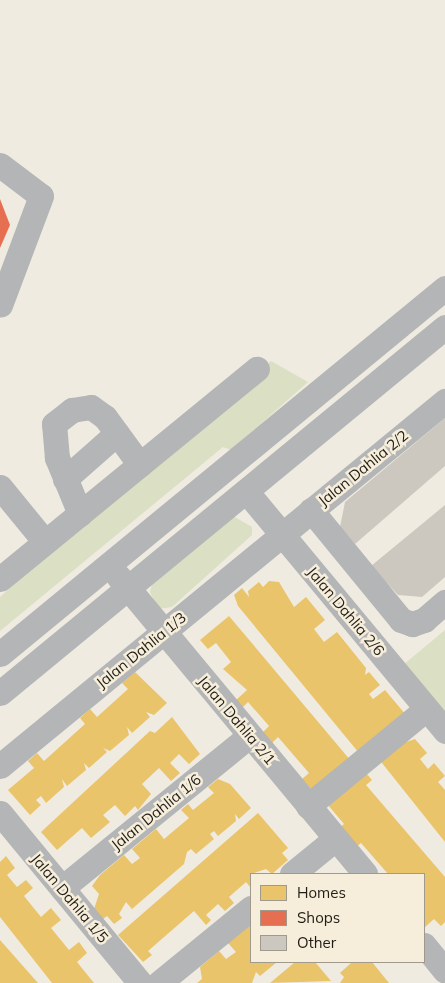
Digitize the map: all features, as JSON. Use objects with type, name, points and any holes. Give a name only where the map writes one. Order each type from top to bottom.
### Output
[{"type":"street","points":[[0,165],[41,196],[0,305]]},
{"type":"street","points":[[0,654],[445,288]]},
{"type":"street","points":[[0,693],[445,327]]},
{"type":"street","points":[[0,579],[257,369]]},
{"type":"street","name":"Jalan Dahlia 2/2","points":[[282,534],[445,401]]},
{"type":"street","points":[[80,514],[65,479],[52,438],[54,424],[72,410],[92,407],[117,433],[140,465]]},
{"type":"street","points":[[65,479],[117,433]]},
{"type":"street","points":[[0,487],[45,542]]},
{"type":"street","name":"Jalan Dahlia 2/6","points":[[246,491],[445,731]]},
{"type":"street","points":[[311,510],[401,620],[412,624],[424,620],[445,602]]},
{"type":"street","name":"Jalan Dahlia 1/3","points":[[0,766],[282,534]]},
{"type":"street","name":"Jalan Dahlia 2/1","points":[[109,565],[364,873]]},
{"type":"street","points":[[308,806],[426,708]]},
{"type":"street","name":"Jalan Dahlia 1/6","points":[[62,888],[250,735]]},
{"type":"street","name":"Jalan Dahlia 1/5","points":[[0,813],[140,983]]},
{"type":"street","points":[[293,873],[335,839]]},
{"type":"street","points":[[159,983],[250,909]]},
{"type":"green space","points":[[271,361],[308,382],[231,450],[223,447],[0,631],[0,597],[131,478]]},
{"type":"green space","points":[[233,516],[252,527],[252,535],[172,607],[158,609],[150,592],[153,580]]},
{"type":"green space","points":[[445,630],[445,717],[403,665]]},
{"type":"building: Homes","points":[[269,581],[279,582],[294,607],[306,597],[325,620],[314,629],[324,642],[337,632],[366,668],[365,675],[369,672],[380,685],[369,694],[373,699],[385,690],[406,715],[359,753],[238,606],[234,595],[242,588],[249,597],[248,591],[259,582],[263,587]]},
{"type":"building: Homes","points":[[229,616],[351,761],[314,792],[302,779],[309,773],[278,737],[272,743],[263,732],[269,726],[248,702],[242,708],[235,701],[247,690],[223,669],[231,662],[216,643],[208,649],[200,640]]},
{"type":"building: Homes","points":[[135,672],[167,703],[154,715],[146,712],[150,717],[132,733],[127,727],[129,735],[110,751],[103,748],[107,752],[89,768],[84,763],[86,770],[67,786],[62,779],[64,787],[46,803],[41,796],[36,800],[41,805],[30,815],[8,790],[34,768],[28,761],[37,753],[44,761],[85,724],[80,718],[90,709],[97,717],[128,689],[122,683]]},
{"type":"building: Homes","points":[[172,717],[200,754],[189,764],[179,754],[170,763],[180,773],[171,781],[159,768],[142,784],[151,794],[138,810],[135,806],[125,816],[115,805],[103,815],[110,822],[91,838],[82,828],[57,850],[41,832],[150,731],[155,733]]},
{"type":"building: Homes","points":[[415,739],[427,753],[420,759],[428,769],[434,763],[445,776],[438,782],[445,790],[445,842],[374,753]]},
{"type":"building: Homes","points":[[359,765],[372,780],[366,785],[445,877],[445,922],[441,926],[434,919],[425,927],[425,873],[387,873],[361,843],[355,848],[339,828],[344,824],[322,798]]},
{"type":"building: Homes","points":[[218,779],[230,784],[251,808],[239,819],[235,814],[236,821],[218,836],[214,831],[210,834],[214,839],[196,854],[191,849],[187,852],[184,864],[132,909],[126,902],[119,914],[122,918],[114,924],[107,916],[103,919],[94,909],[99,894],[92,886],[100,875],[124,855],[132,864],[140,858],[132,849],[156,829],[164,839],[189,818],[181,810],[188,804],[193,810],[214,793],[208,787]]},
{"type":"building: Homes","points":[[258,813],[288,848],[282,853],[288,860],[273,873],[266,869],[250,873],[250,887],[246,882],[229,897],[234,903],[225,911],[218,904],[206,915],[211,920],[206,925],[194,911],[148,951],[152,955],[143,962],[118,935]]},
{"type":"building: Homes","points":[[6,856],[15,868],[7,875],[17,887],[26,880],[33,888],[24,896],[41,917],[51,908],[61,920],[51,928],[69,950],[79,942],[87,953],[77,962],[94,983],[52,983],[0,917],[0,862]]},
{"type":"building: Homes","points":[[250,925],[250,963],[276,963],[260,976],[256,972],[252,983],[197,983],[202,979],[200,967],[219,951],[226,959],[236,952],[228,943]]},
{"type":"building: Homes","points":[[0,940],[38,983],[0,983]]},
{"type":"building: Homes","points":[[294,963],[316,963],[331,981],[270,983]]},
{"type":"building: Homes","points":[[351,963],[373,963],[389,983],[340,983],[344,977],[340,973]]},
{"type":"building: Shops","points":[[0,199],[10,225],[0,248]]},
{"type":"building: Other","points":[[445,418],[445,466],[355,544],[340,527],[345,502]]},
{"type":"building: Other","points":[[445,505],[445,577],[422,597],[398,595],[371,566]]}]
